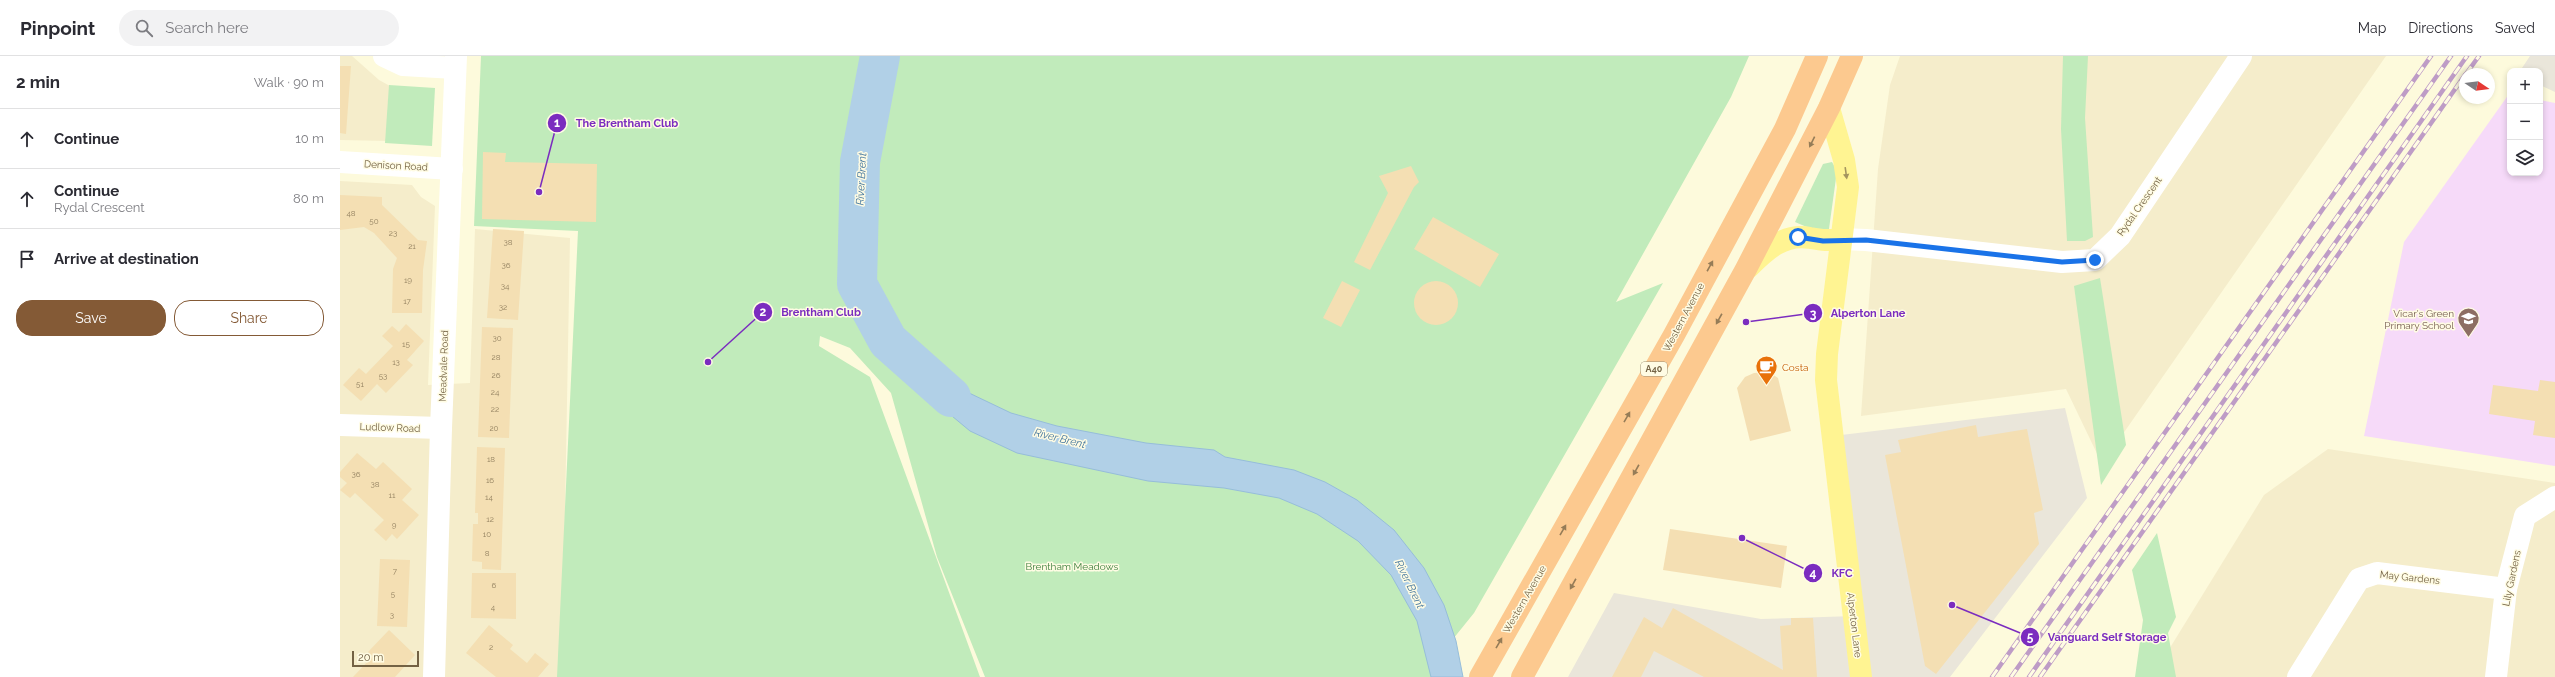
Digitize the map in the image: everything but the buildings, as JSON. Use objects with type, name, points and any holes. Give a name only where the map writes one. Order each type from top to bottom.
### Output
[{"type":"highway","name":"Western Avenue","points":[[1480,677],[1670,342],[1785,130],[1817,56]]},
{"type":"highway","points":[[1522,677],[1746,269],[1829,108],[1852,56]]},
{"type":"main road","name":"Alperton Lane","points":[[1829,108],[1844,160],[1848,187],[1827,354],[1826,380],[1861,677]]},
{"type":"main road","points":[[1746,269],[1767,249],[1781,241],[1798,237],[1823,241],[1841,239]]},
{"type":"street","points":[[384,56],[403,64],[456,62]]},
{"type":"street","name":"Rydal Crescent","points":[[1841,239],[1866,240],[2062,262],[2095,260],[2120,236],[2241,56]]},
{"type":"street","name":"Meadvale Road","points":[[434,677],[441,428],[456,62]]},
{"type":"street","name":"Denison Road","points":[[340,162],[452,168]]},
{"type":"street","name":"Ludlow Road","points":[[340,425],[441,428]]},
{"type":"street","name":"Lily Gardens","points":[[2496,677],[2506,589],[2525,516],[2555,497]]},
{"type":"street","name":"May Gardens","points":[[2298,677],[2359,579],[2377,573],[2506,589]]},
{"type":"shaded area","points":[[340,56],[352,56],[379,80],[390,86],[389,141],[340,140]]},
{"type":"shaded area","points":[[1900,56],[2386,56],[2102,464],[2066,389],[1861,416],[1878,169],[1890,85]]},
{"type":"shaded area","points":[[2530,56],[2555,56],[2555,92],[2543,86],[2543,68],[2522,68]]},
{"type":"shaded area","name":"Vicar's Green Primary School","points":[[2507,97],[2507,176],[2543,176],[2543,101],[2555,103],[2555,466],[2364,436],[2404,242]]},
{"type":"shaded area","points":[[340,181],[412,185],[421,197],[435,206],[428,385],[470,383],[475,229],[570,238],[562,677],[340,677]]},
{"type":"shaded area","points":[[2065,408],[2087,498],[1950,677],[1568,677],[1614,593],[1761,619],[1854,616],[1833,436]]},
{"type":"shaded area","points":[[2328,449],[2555,483],[2555,677],[2152,677],[2264,495]]},
{"type":"green space","name":"Brentham Meadows","points":[[481,56],[1749,56],[1731,97],[1616,302],[1663,283],[1474,613],[1453,639],[1438,677],[985,677],[937,557],[891,393],[850,348],[820,336],[819,346],[870,377],[980,677],[557,677],[578,231],[474,226]]},
{"type":"green space","points":[[2063,56],[2088,56],[2085,118],[2093,237],[2085,241],[2067,241],[2061,129]]},
{"type":"green space","points":[[389,85],[435,88],[432,146],[385,143]]},
{"type":"green space","points":[[1832,162],[1837,171],[1828,236],[1795,222],[1823,164]]},
{"type":"green space","points":[[2100,278],[2126,445],[2101,485],[2074,286]]},
{"type":"green space","points":[[2157,533],[2176,617],[2168,633],[2176,677],[2135,677],[2143,620],[2132,570]]},
{"type":"water","points":[[921,348],[967,392],[1011,413],[1057,426],[1146,443],[1214,450],[1225,457],[1294,470],[1325,482],[1357,500],[1394,530],[1424,568],[1444,605],[1456,641],[1463,677],[1431,677],[1417,621],[1391,575],[1358,541],[1317,514],[1279,498],[1224,488],[1148,481],[1017,453],[970,431],[899,372]]},
{"type":"waterway","name":"River Brent","points":[[880,56],[860,162],[857,284],[888,341],[951,397]]},
{"type":"railway","points":[[1992,677],[2431,56]]},
{"type":"railway","points":[[2011,677],[2451,56]]},
{"type":"railway","points":[[2029,677],[2467,56]]},
{"type":"railway","points":[[2470,68],[2479,56]]},
{"type":"railway","points":[[2040,677],[2459,83]]},
{"type":"place","name":"The Brentham Club","points":[[539,192]]},
{"type":"place","name":"Alperton Lane","points":[[1746,322]]},
{"type":"place","name":"Vicar's Green Primary School","points":[[2469,338]]},
{"type":"place","name":"Brentham Club","points":[[708,362]]},
{"type":"place","name":"Costa","points":[[1767,386]]},
{"type":"place","name":"KFC","points":[[1742,538]]},
{"type":"place","name":"Vanguard Self Storage","points":[[1952,605]]},
{"type":"route","points":[[1798,237],[1823,241],[1841,239],[1866,240],[2062,262],[2095,260]]}]
